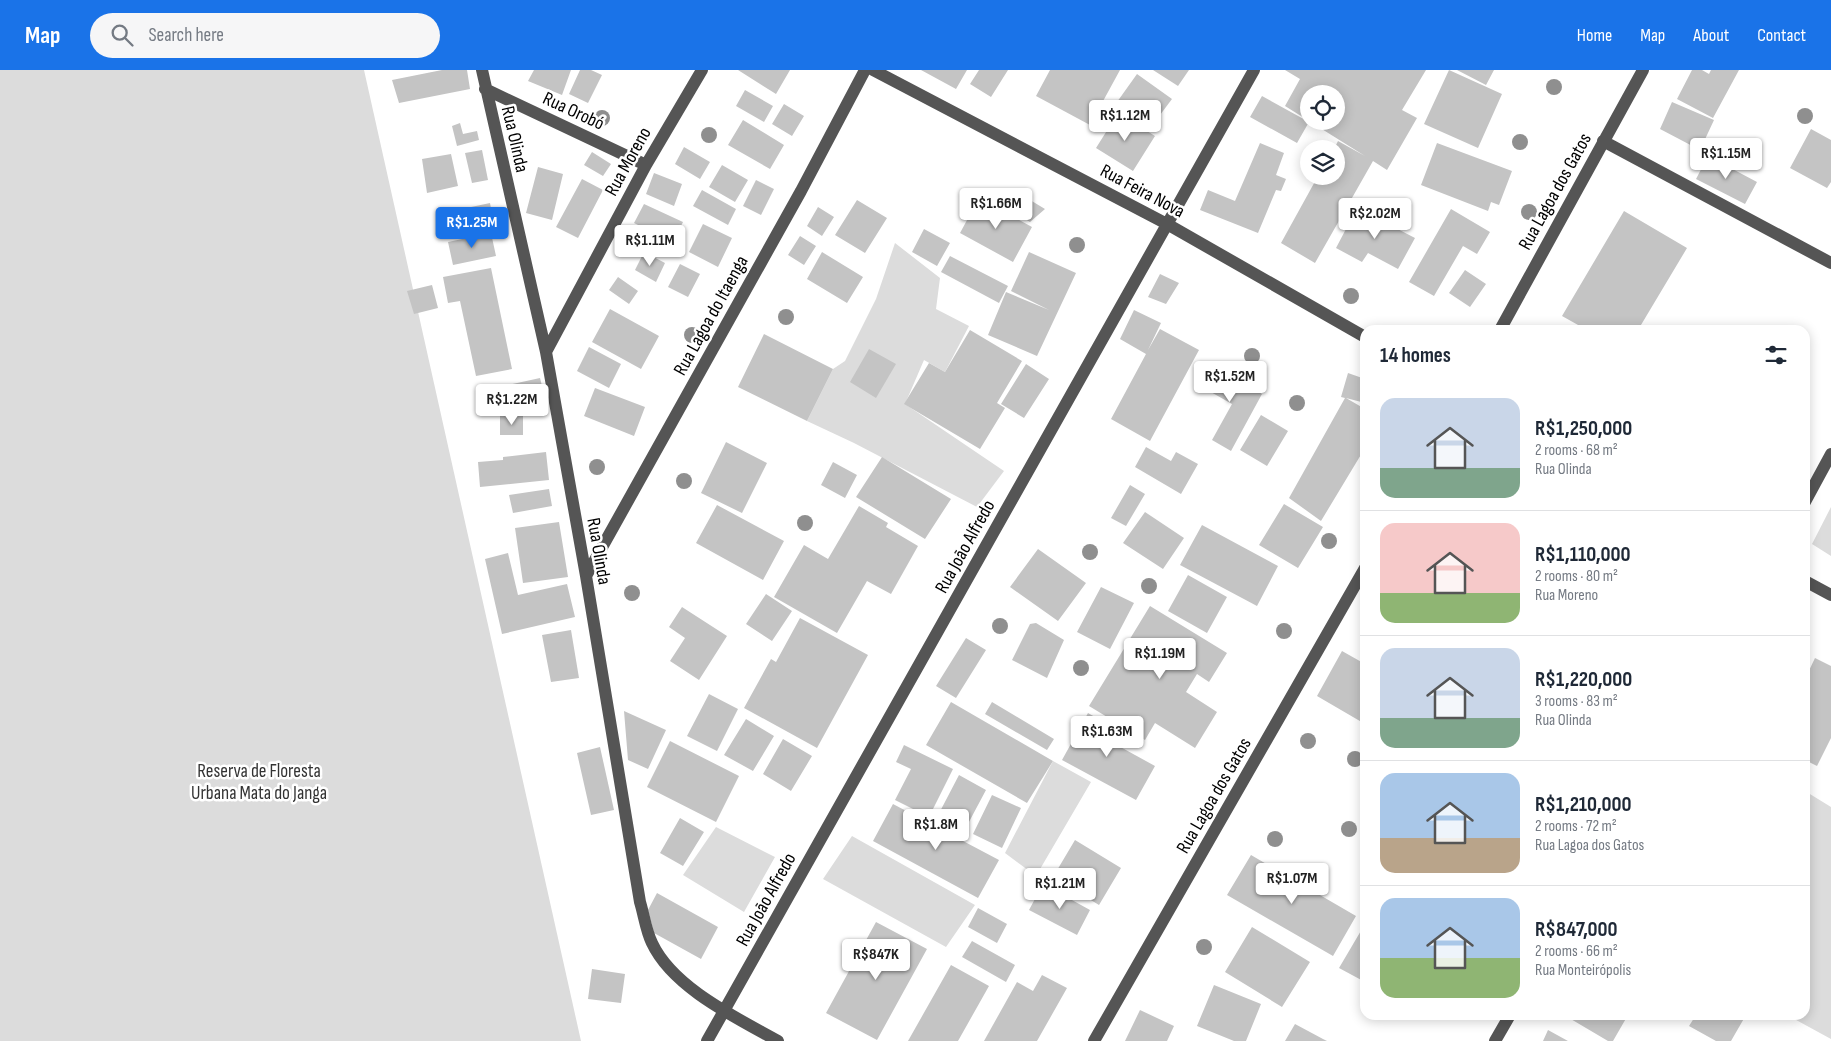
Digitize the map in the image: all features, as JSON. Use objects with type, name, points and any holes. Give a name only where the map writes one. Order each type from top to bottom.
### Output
[{"type":"street","name":"Rua Olinda","points":[[482,70],[546,352],[586,576],[640,902],[652,944],[675,975],[724,1011],[778,1041]]},
{"type":"street","name":"Rua Moreno","points":[[546,352],[646,164],[702,70]]},
{"type":"street","name":"Rua Lagoa do Itaenga","points":[[586,576],[796,199],[865,70]]},
{"type":"street","name":"Rua Feira Nova","points":[[873,70],[1168,224],[1360,333]]},
{"type":"street","name":"Rua João Alfredo","points":[[707,1041],[1254,70]]},
{"type":"street","name":"Rua Lagoa dos Gatos","points":[[1503,325],[1643,70]]},
{"type":"street","name":"Rua Orobó","points":[[486,89],[646,164]]},
{"type":"street","points":[[1603,141],[1831,263]]},
{"type":"street","points":[[1810,493],[1831,454]]},
{"type":"street","name":"Rua Lagoa dos Gatos","points":[[1094,1041],[1360,577]]},
{"type":"street","points":[[1810,584],[1831,595]]},
{"type":"street","points":[[1495,1041],[1507,1020]]},
{"type":"green space","name":"Reserva de Floresta Urbana Mata do Janga","points":[[0,70],[364,70],[581,1041],[0,1041]]},
{"type":"green space","points":[[895,243],[940,278],[936,309],[969,326],[945,372],[924,360],[905,404],[1004,471],[977,507],[854,443],[807,421],[833,369],[845,361],[876,299]]},
{"type":"green space","points":[[1831,507],[1831,556],[1812,544]]},
{"type":"green space","points":[[1053,761],[1091,782],[1036,876],[1005,853]]},
{"type":"green space","points":[[1810,794],[1831,807],[1831,1039],[1796,1020],[1810,1020]]},
{"type":"green space","points":[[716,827],[775,857],[744,912],[683,875]]},
{"type":"green space","points":[[852,836],[975,905],[946,947],[823,879]]},
{"type":"building","points":[[442,70],[467,70],[470,89],[399,103],[392,80]]},
{"type":"building","points":[[534,70],[571,70],[562,95],[528,81]]},
{"type":"building","points":[[580,70],[591,70],[602,75],[588,103],[569,94]]},
{"type":"building","points":[[738,70],[790,70],[776,94]]},
{"type":"building","points":[[921,70],[967,70],[956,89]]},
{"type":"building","points":[[979,70],[1008,70],[991,97],[970,84]]},
{"type":"building","points":[[1050,70],[1120,70],[1090,125],[1036,96]]},
{"type":"building","points":[[1153,70],[1189,70],[1178,86]]},
{"type":"building","points":[[1285,70],[1426,70],[1402,110],[1417,118],[1387,170],[1373,161],[1315,263],[1281,243],[1313,185],[1345,185],[1345,145],[1365,156],[1345,144],[1345,140],[1339,140],[1323,130],[1345,130],[1345,85],[1300,85],[1300,115],[1285,106],[1300,79]]},
{"type":"building","points":[[1449,70],[1502,94],[1478,148],[1424,124]]},
{"type":"building","points":[[1457,70],[1494,70],[1486,85]]},
{"type":"building","points":[[1692,70],[1702,70],[1709,74],[1711,70],[1739,70],[1713,118],[1677,99]]},
{"type":"building","points":[[1137,74],[1172,99],[1151,127],[1117,102]]},
{"type":"building","points":[[745,90],[773,106],[764,122],[736,106]]},
{"type":"building","points":[[1262,96],[1300,117],[1300,130],[1304,130],[1297,143],[1250,117]]},
{"type":"building","points":[[1672,102],[1714,120],[1700,150],[1660,129]]},
{"type":"building","points":[[784,104],[804,116],[792,136],[772,124]]},
{"type":"building","points":[[1118,113],[1155,136],[1133,171],[1096,148]]},
{"type":"building","points":[[743,120],[784,145],[770,169],[728,145]]},
{"type":"building","points":[[460,123],[463,134],[477,131],[479,140],[457,146],[452,126]]},
{"type":"building","points":[[1811,129],[1831,140],[1831,182],[1827,188],[1790,168]]},
{"type":"building","points":[[1260,143],[1284,153],[1276,175],[1286,179],[1281,191],[1276,190],[1258,233],[1200,210],[1208,190],[1235,201]]},
{"type":"building","points":[[1437,143],[1512,171],[1499,205],[1491,202],[1488,211],[1421,185]]},
{"type":"building","points":[[684,147],[710,162],[700,179],[675,164]]},
{"type":"building","points":[[482,150],[488,180],[472,183],[465,153]]},
{"type":"building","points":[[592,152],[611,164],[603,176],[584,165]]},
{"type":"building","points":[[451,154],[458,186],[427,193],[422,159]]},
{"type":"building","points":[[1708,156],[1757,182],[1745,204],[1696,179]]},
{"type":"building","points":[[722,165],[748,180],[735,202],[709,187]]},
{"type":"building","points":[[538,167],[563,174],[552,220],[526,213]]},
{"type":"building","points":[[654,173],[682,184],[674,206],[646,194]]},
{"type":"building","points":[[582,179],[603,190],[578,238],[556,227]]},
{"type":"building","points":[[756,180],[774,189],[761,215],[743,206]]},
{"type":"building","points":[[702,190],[736,209],[728,225],[693,206]]},
{"type":"building","points":[[1015,191],[1045,209],[1030,222],[1006,208]]},
{"type":"building","points":[[979,198],[1032,227],[1013,262],[960,233]]},
{"type":"building","points":[[857,200],[887,218],[865,253],[835,235]]},
{"type":"building","points":[[490,203],[494,225],[461,231],[457,210]]},
{"type":"building","points":[[644,204],[683,222],[673,242],[634,223]]},
{"type":"building","points":[[818,207],[834,217],[822,236],[807,226]]},
{"type":"building","points":[[1357,208],[1415,238],[1398,269],[1368,253],[1362,262],[1336,248]]},
{"type":"building","points":[[1451,209],[1490,232],[1477,254],[1463,246],[1434,296],[1409,282]]},
{"type":"building","points":[[1624,211],[1687,248],[1641,325],[1578,325],[1562,316]]},
{"type":"building","points":[[703,224],[732,238],[718,267],[689,252]]},
{"type":"building","points":[[924,229],[950,243],[937,266],[912,252]]},
{"type":"building","points":[[491,233],[496,256],[453,265],[448,242]]},
{"type":"building","points":[[800,236],[816,246],[804,265],[788,255]]},
{"type":"building","points":[[644,252],[665,263],[656,282],[635,270]]},
{"type":"building","points":[[822,252],[863,277],[847,303],[807,279]]},
{"type":"building","points":[[1029,252],[1076,273],[1037,356],[988,335],[1006,292],[1049,310],[1011,291]]},
{"type":"building","points":[[950,256],[1008,286],[999,303],[941,272]]},
{"type":"building","points":[[680,264],[700,274],[688,297],[668,287]]},
{"type":"building","points":[[491,268],[512,369],[476,376],[460,301],[448,303],[443,277]]},
{"type":"building","points":[[1465,270],[1486,284],[1470,307],[1449,293]]},
{"type":"building","points":[[1160,274],[1179,283],[1166,304],[1148,297]]},
{"type":"building","points":[[618,277],[638,291],[629,304],[609,290]]},
{"type":"building","points":[[432,285],[438,308],[414,314],[407,291]]},
{"type":"building","points":[[610,309],[659,336],[641,369],[592,342]]},
{"type":"building","points":[[1134,310],[1161,323],[1148,350],[1160,329],[1199,350],[1150,441],[1111,419],[1146,354],[1120,339]]},
{"type":"building","points":[[970,330],[1022,361],[997,403],[1005,408],[980,449],[904,404],[929,363],[945,372]]},
{"type":"building","points":[[764,334],[833,369],[807,421],[738,387]]},
{"type":"building","points":[[589,347],[621,364],[609,388],[577,371]]},
{"type":"building","points":[[869,349],[896,364],[876,398],[850,382]]},
{"type":"building","points":[[1206,363],[1262,394],[1231,451],[1212,440],[1232,404],[1195,383]]},
{"type":"building","points":[[1026,364],[1049,379],[1024,418],[1001,404]]},
{"type":"building","points":[[1348,373],[1360,377],[1360,402],[1346,398],[1360,406],[1360,456],[1321,521],[1289,498],[1345,398],[1341,397]]},
{"type":"building","points":[[540,378],[546,402],[505,412],[499,387]]},
{"type":"building","points":[[595,388],[645,407],[634,436],[584,416]]},
{"type":"building","points":[[1261,415],[1288,431],[1267,466],[1240,450]]},
{"type":"building","points":[[500,416],[523,416],[523,435],[500,435]]},
{"type":"building","points":[[726,442],[767,463],[742,513],[701,493]]},
{"type":"building","points":[[1146,447],[1171,461],[1176,452],[1198,464],[1181,494],[1135,467]]},
{"type":"building","points":[[546,452],[549,480],[480,487],[478,462],[503,460],[503,457]]},
{"type":"building","points":[[882,457],[951,499],[925,539],[856,497]]},
{"type":"building","points":[[833,462],[857,475],[845,498],[821,485]]},
{"type":"building","points":[[1130,485],[1145,494],[1126,526],[1111,518]]},
{"type":"building","points":[[549,489],[552,506],[513,513],[509,495]]},
{"type":"building","points":[[1284,504],[1323,527],[1298,568],[1259,545]]},
{"type":"building","points":[[717,505],[784,541],[763,580],[696,543]]},
{"type":"building","points":[[859,506],[888,523],[886,527],[918,546],[891,594],[867,581],[837,633],[774,597],[804,545],[828,559]]},
{"type":"building","points":[[1145,512],[1184,538],[1163,569],[1123,543]]},
{"type":"building","points":[[559,522],[568,577],[523,583],[515,528]]},
{"type":"building","points":[[1202,525],[1278,566],[1257,606],[1180,565]]},
{"type":"building","points":[[1038,549],[1086,583],[1058,621],[1010,587]]},
{"type":"building","points":[[508,553],[518,595],[567,584],[575,617],[502,634],[485,559]]},
{"type":"building","points":[[1188,575],[1227,597],[1207,633],[1168,611]]},
{"type":"building","points":[[1101,587],[1134,603],[1110,649],[1077,632]]},
{"type":"building","points":[[766,594],[792,611],[772,641],[746,624]]},
{"type":"building","points":[[1150,606],[1227,653],[1209,682],[1197,674],[1186,692],[1217,712],[1195,748],[1155,723],[1145,740],[1089,706]]},
{"type":"building","points":[[682,607],[727,636],[699,680],[670,661],[685,638],[669,627]]},
{"type":"building","points":[[800,618],[868,655],[817,748],[744,708],[771,659],[776,662]]},
{"type":"building","points":[[1036,623],[1064,640],[1047,678],[1012,660],[1030,624]]},
{"type":"building","points":[[571,630],[579,678],[551,682],[542,635]]},
{"type":"building","points":[[966,638],[986,650],[956,698],[936,686]]},
{"type":"building","points":[[1342,651],[1360,661],[1360,721],[1317,696]]},
{"type":"building","points":[[1815,658],[1831,666],[1831,738],[1817,766],[1810,762],[1810,668]]},
{"type":"building","points":[[709,694],[738,709],[717,751],[687,736]]},
{"type":"building","points":[[951,702],[1053,761],[1027,803],[926,745]]},
{"type":"building","points":[[992,702],[1054,739],[1047,750],[985,714]]},
{"type":"building","points":[[624,711],[666,730],[648,769],[628,760]]},
{"type":"building","points":[[1088,713],[1121,732],[1115,744],[1155,766],[1136,800],[1062,760]]},
{"type":"building","points":[[746,719],[774,736],[753,771],[724,755]]},
{"type":"building","points":[[783,739],[812,756],[791,791],[763,774]]},
{"type":"building","points":[[670,741],[739,776],[716,822],[647,787]]},
{"type":"building","points":[[904,745],[953,769],[929,817],[895,800],[911,769],[896,762]]},
{"type":"building","points":[[600,747],[614,810],[591,815],[577,753]]},
{"type":"building","points":[[959,775],[986,790],[962,835],[935,821]]},
{"type":"building","points":[[992,795],[1021,808],[1002,848],[973,834]]},
{"type":"building","points":[[893,804],[999,860],[978,898],[873,841]]},
{"type":"building","points":[[680,818],[704,832],[683,866],[660,853]]},
{"type":"building","points":[[1075,840],[1121,868],[1099,905],[1053,877]]},
{"type":"building","points":[[1251,855],[1356,916],[1333,956],[1227,895]]},
{"type":"building","points":[[1043,884],[1090,910],[1077,935],[1029,910]]},
{"type":"building","points":[[657,893],[718,927],[701,959],[654,933],[648,910]]},
{"type":"building","points":[[978,908],[1007,924],[997,943],[968,927]]},
{"type":"building","points":[[876,922],[927,949],[877,1040],[826,1013]]},
{"type":"building","points":[[1252,927],[1310,962],[1282,1007],[1225,972]]},
{"type":"building","points":[[1360,932],[1360,979],[1339,968]]},
{"type":"building","points":[[972,941],[1015,965],[1006,982],[962,957]]},
{"type":"building","points":[[951,965],[989,986],[958,1041],[908,1041]]},
{"type":"building","points":[[592,969],[625,974],[621,1003],[588,999]]},
{"type":"building","points":[[1042,975],[1067,988],[1037,1041],[984,1041],[1017,982],[1033,991]]},
{"type":"building","points":[[1214,985],[1261,1004],[1246,1041],[1234,1041],[1197,1026]]},
{"type":"building","points":[[1140,1010],[1174,1026],[1167,1041],[1125,1041]]},
{"type":"building","points":[[1572,1020],[1625,1020],[1613,1041],[1608,1041]]},
{"type":"building","points":[[1693,1020],[1743,1020],[1731,1041],[1716,1041],[1689,1026]]},
{"type":"building","points":[[1295,1024],[1323,1039],[1327,1041],[1285,1041]]},
{"type":"building","points":[[1548,1030],[1568,1041],[1543,1041]]}]
